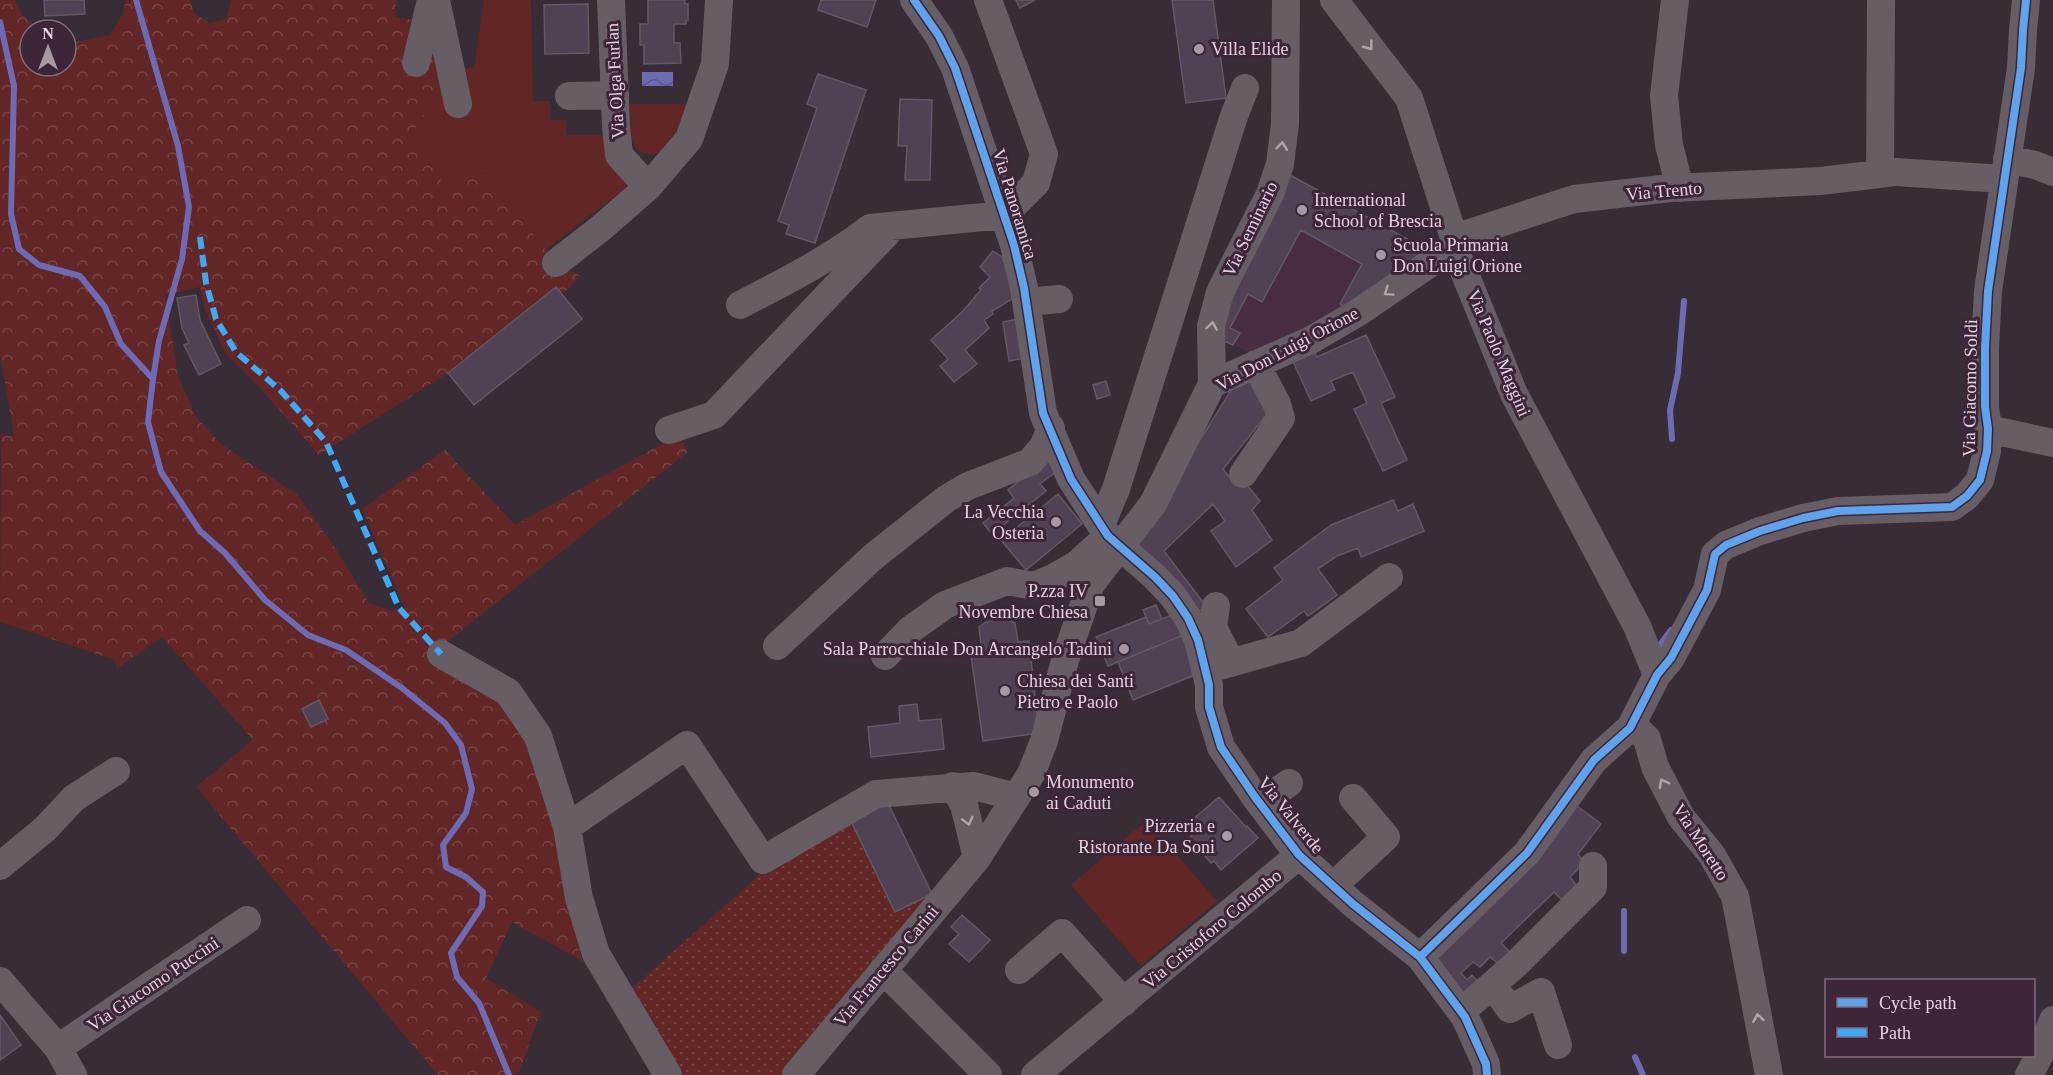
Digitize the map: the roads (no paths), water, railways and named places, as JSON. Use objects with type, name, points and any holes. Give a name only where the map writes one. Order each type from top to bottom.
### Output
[{"type":"street","points":[[417,63],[431,0]]},
{"type":"street","points":[[436,0],[458,104]]},
{"type":"street","name":"Via Olga Furlan","points":[[611,0],[620,155],[648,188]]},
{"type":"street","points":[[556,263],[648,188],[689,139],[715,64],[719,0]]},
{"type":"street","name":"Via Panoramica","points":[[914,0],[939,36],[955,68],[1004,215],[1027,302],[1043,413],[1071,479],[1110,535]]},
{"type":"street","name":"Via Panoramica","points":[[740,305],[792,278],[854,241],[870,228],[1004,215],[1036,183],[1044,154],[988,0]]},
{"type":"street","name":"Via Paolo Maggini","points":[[1334,0],[1409,98],[1454,243],[1514,394],[1637,626],[1664,666]]},
{"type":"street","points":[[1675,0],[1664,96],[1669,145],[1680,188]]},
{"type":"street","points":[[1880,174],[1881,0]]},
{"type":"street","name":"Via Giacomo Soldi","points":[[1639,733],[1661,701],[1664,666],[1707,590],[1715,554],[1726,544],[1803,518],[1838,511],[1952,507],[1967,496],[1980,480],[1987,451],[1988,429],[1985,407],[1984,348],[1987,303],[2021,68],[2026,0]]},
{"type":"street","name":"Via Seminario","points":[[1212,384],[1211,326],[1220,292],[1270,194],[1280,164],[1290,95],[1289,11]]},
{"type":"street","points":[[885,656],[910,630],[945,605],[1007,581],[1034,586],[1076,565],[1110,535],[1116,489],[1234,116],[1245,88]]},
{"type":"street","points":[[569,96],[615,95]]},
{"type":"street","name":"Via Trento","points":[[1454,243],[1574,200],[1680,188],[1821,181],[1895,172],[2005,169],[2035,165],[2053,172]]},
{"type":"street","points":[[669,430],[714,415],[893,226]]},
{"type":"street","name":"Via Don Luigi Orione","points":[[1110,535],[1153,504],[1212,384],[1311,340],[1359,312],[1454,243]]},
{"type":"street","points":[[1027,302],[1059,299]]},
{"type":"street","points":[[1243,474],[1281,418],[1277,404],[1256,364]]},
{"type":"street","points":[[777,646],[873,557],[946,499],[968,486],[1030,462],[1043,447],[1050,428]]},
{"type":"street","points":[[1988,429],[2053,443]]},
{"type":"street","name":"Via Valverde","points":[[1110,535],[1173,596],[1188,618],[1198,640],[1218,667],[1209,685],[1209,706],[1221,747],[1260,803],[1299,855],[1420,957],[1461,1012],[1486,1064],[1487,1075]]},
{"type":"street","name":"Via Francesco Carini","points":[[796,1075],[977,858],[1031,774],[1044,741],[1065,660],[1110,535]]},
{"type":"street","points":[[1216,606],[1213,627],[1218,667],[1301,643],[1389,577]]},
{"type":"street","points":[[441,654],[508,692],[538,736],[567,827],[579,898],[596,954],[668,1075]]},
{"type":"street","points":[[1420,957],[1527,853],[1594,760],[1639,733]]},
{"type":"street","name":"Via Moretto","points":[[1639,733],[1681,817],[1712,855],[1735,896],[1769,1075]]},
{"type":"street","points":[[567,827],[687,745],[763,860],[876,794],[974,786],[1017,797]]},
{"type":"street","points":[[0,866],[45,829],[74,798],[116,771]]},
{"type":"street","points":[[1260,803],[1289,783]]},
{"type":"street","points":[[953,786],[964,805],[977,858]]},
{"type":"street","points":[[1333,886],[1386,837],[1353,798]]},
{"type":"street","name":"Via Cristoforo Colombo","points":[[1035,1075],[1299,855]]},
{"type":"street","points":[[1461,1012],[1593,887],[1593,866]]},
{"type":"street","name":"Via Giacomo Puccini","points":[[58,1048],[247,921]]},
{"type":"street","points":[[1019,970],[1062,933],[1124,1002]]},
{"type":"street","points":[[883,970],[988,1075]]},
{"type":"street","points":[[0,981],[58,1048],[73,1075]]},
{"type":"street","points":[[1492,985],[1510,1009],[1541,992],[1558,1045]]},
{"type":"street","points":[[2029,1075],[2053,1020]]},
{"type":"water","points":[[642,72],[673,72],[673,86],[642,86]]},
{"type":"waterway","points":[[136,0],[178,146],[189,207],[182,259],[159,341],[153,379]]},
{"type":"waterway","points":[[0,22],[14,86],[11,214],[19,249],[39,265],[80,276],[105,307],[121,344],[153,379],[148,422],[161,472],[200,531],[225,553],[265,600],[308,635],[346,650],[402,688],[445,723],[461,745],[472,789],[466,813],[443,845],[446,867],[466,877],[483,892],[482,906],[451,953],[457,977],[479,1003],[509,1075]]},
{"type":"waterway","points":[[1672,439],[1670,410],[1678,373],[1684,301]]},
{"type":"waterway","points":[[1656,650],[1671,630]]},
{"type":"waterway","points":[[1624,911],[1624,951]]},
{"type":"waterway","points":[[1635,1057],[1643,1075]]},
{"type":"place","name":"Villa Elide","points":[[1199,49]]},
{"type":"place","name":"International School of Brescia","points":[[1302,210]]},
{"type":"place","name":"Scuola Primaria Don Luigi Orione","points":[[1381,255]]},
{"type":"place","name":"La Vecchia Osteria","points":[[1056,522]]},
{"type":"place","name":"P.zza IV Novembre Chiesa","points":[[1100,601]]},
{"type":"place","name":"Sala Parrocchiale Don Arcangelo Tadini","points":[[1124,649]]},
{"type":"place","name":"Chiesa dei Santi Pietro e Paolo","points":[[1005,691]]},
{"type":"place","name":"Monumento ai Caduti","points":[[1034,792]]},
{"type":"place","name":"Pizzeria e Ristorante Da Soni","points":[[1227,836]]}]
